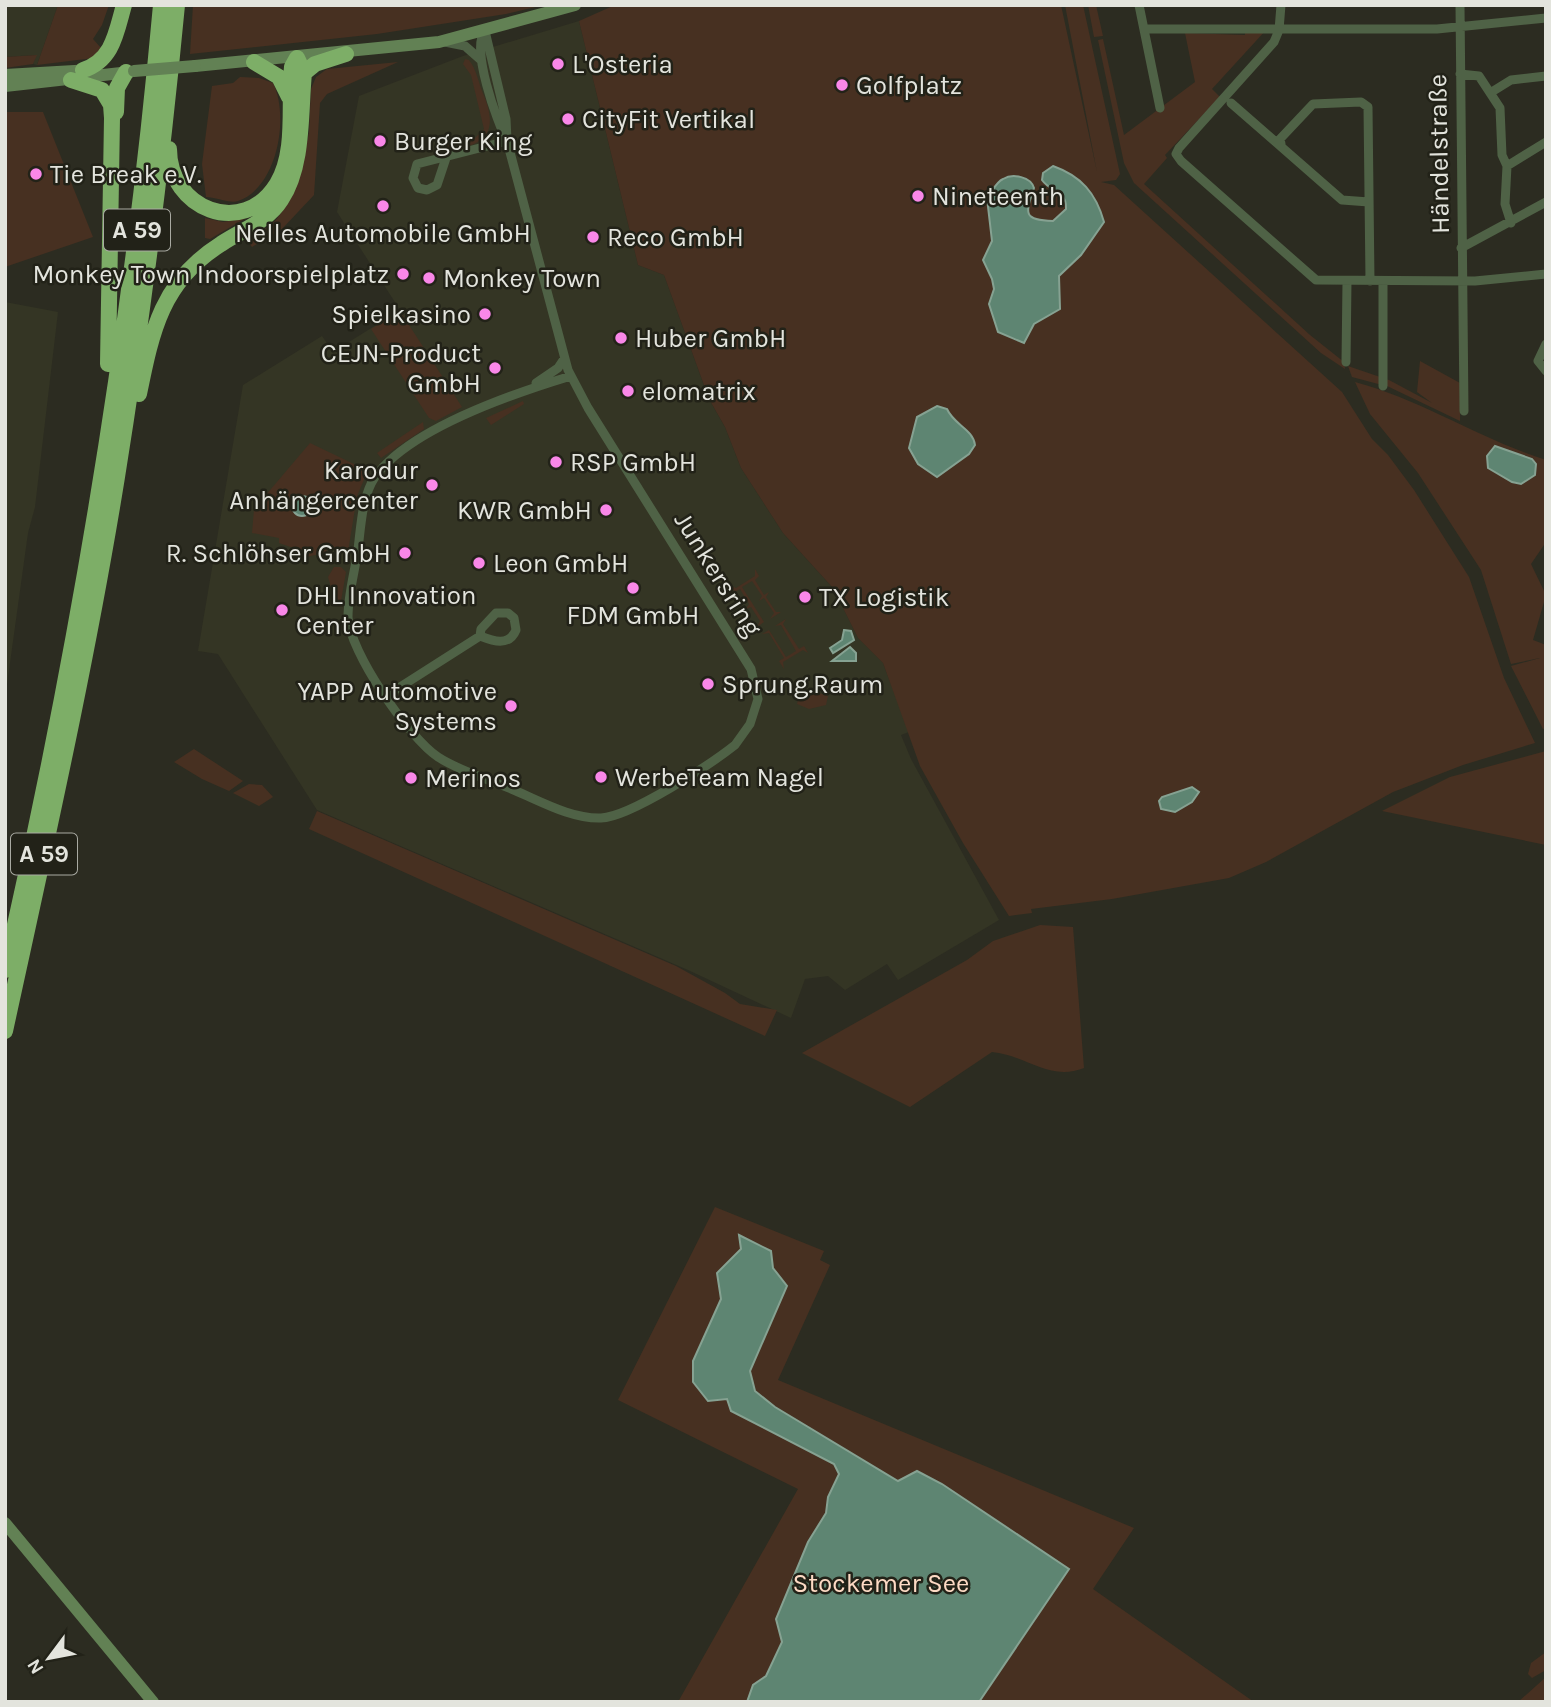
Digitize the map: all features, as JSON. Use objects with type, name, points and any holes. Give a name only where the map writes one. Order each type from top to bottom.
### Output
[{"type":"highway","points":[[103,454],[110,309],[113,147],[117,89],[126,72],[112,60],[124,5]]},
{"type":"highway","name":"A 59","points":[[5,970],[48,782],[103,454],[135,245],[162,5]]},
{"type":"highway","name":"A 59","points":[[5,1031],[59,783],[117,478],[172,62],[177,5]]},
{"type":"highway","points":[[113,147],[111,105],[105,93],[77,75],[102,62],[116,33]]},
{"type":"highway","points":[[304,74],[315,64],[346,54]]},
{"type":"highway","points":[[172,62],[169,164],[177,184],[189,199],[207,209],[224,212],[244,209],[271,192],[286,161],[292,67],[297,58]]},
{"type":"highway","points":[[117,478],[133,424],[148,350],[161,308],[171,291],[198,260],[272,211],[287,190],[296,160],[304,74],[297,58]]},
{"type":"highway","points":[[254,61],[279,77],[286,85],[290,102]]},
{"type":"main road","points":[[5,75],[126,72],[346,54],[439,42],[575,5]]},
{"type":"main road","points":[[5,86],[77,75]]},
{"type":"main road","points":[[5,1523],[153,1702]]},
{"type":"street","points":[[1139,5],[1160,108]]},
{"type":"street","points":[[1281,5],[1279,30],[1274,42],[1176,154],[1312,278],[1347,281],[1462,281],[1546,274]]},
{"type":"street","name":"Händelstraße","points":[[1460,5],[1464,411]]},
{"type":"street","points":[[1144,29],[1398,29],[1459,27],[1546,18]]},
{"type":"street","name":"Junkersring","points":[[485,31],[479,44],[494,111],[506,141],[571,376],[746,658],[758,699],[746,733],[723,755],[626,811],[602,818],[577,815],[440,758],[423,745],[386,696],[358,650],[348,616],[370,487],[389,462],[477,408],[528,387],[571,376]]},
{"type":"street","name":"Junkersring","points":[[485,31],[506,118],[506,141]]},
{"type":"street","points":[[439,42],[465,46],[482,62]]},
{"type":"street","points":[[1460,74],[1479,76],[1500,108],[1502,155],[1507,166],[1506,204],[1511,223]]},
{"type":"street","points":[[1490,93],[1511,80],[1546,76]]},
{"type":"street","points":[[1231,103],[1345,202],[1369,202]]},
{"type":"street","points":[[1281,144],[1280,139],[1313,104],[1365,104],[1370,111],[1370,281]]},
{"type":"street","points":[[446,158],[506,141]]},
{"type":"street","points":[[1507,166],[1546,142]]},
{"type":"street","points":[[1461,248],[1499,225],[1511,223],[1546,202]]},
{"type":"street","points":[[1346,362],[1347,281]]},
{"type":"street","points":[[1383,281],[1383,386]]},
{"type":"street","points":[[1546,344],[1538,361],[1546,371]]},
{"type":"street","name":"Junkersring","points":[[528,387],[558,368],[565,359]]},
{"type":"street","points":[[386,696],[480,636]]},
{"type":"shaded area","points":[[5,5],[58,5],[37,65],[33,64],[36,55],[5,57]]},
{"type":"shaded area","points":[[579,21],[638,265],[664,275],[709,399],[725,427],[741,468],[783,533],[833,588],[858,638],[883,663],[909,732],[901,735],[911,759],[999,920],[898,980],[887,964],[845,990],[828,976],[805,979],[791,1018],[688,970],[317,810],[218,654],[198,651],[243,385],[322,336],[333,352],[400,310],[337,212],[359,96],[463,56]]},
{"type":"shaded area","points":[[1053,166],[1072,175],[1086,187],[1097,202],[1104,222],[1081,255],[1059,276],[1060,309],[1034,324],[1024,343],[998,332],[989,304],[994,289],[983,260],[992,241],[987,198],[1001,180],[1012,176],[1021,177],[1029,181],[1034,188],[1028,210],[1031,217],[1053,221],[1066,209],[1066,203],[1061,195],[1042,180],[1043,173]]},
{"type":"shaded area","points":[[5,302],[58,312],[35,507],[28,533],[5,699]]},
{"type":"shaded area","points":[[937,406],[947,409],[971,435],[975,445],[969,454],[937,477],[918,464],[909,448],[917,417]]},
{"type":"shaded area","points":[[1495,446],[1532,459],[1536,464],[1535,475],[1521,484],[1512,482],[1488,468],[1487,456]]},
{"type":"shaded area","points":[[302,496],[309,499],[312,506],[309,513],[302,516],[295,513],[292,506],[295,499]]},
{"type":"shaded area","points":[[844,630],[851,631],[854,640],[833,653],[830,648],[842,640]]},
{"type":"shaded area","points":[[850,647],[856,653],[856,661],[832,661]]},
{"type":"shaded area","points":[[1192,787],[1199,792],[1192,802],[1175,812],[1161,809],[1159,801],[1162,797]]},
{"type":"shaded area","name":"Stockemer See","points":[[739,1235],[771,1251],[773,1268],[787,1286],[750,1371],[755,1391],[775,1407],[898,1481],[917,1471],[942,1484],[1069,1569],[979,1702],[747,1702],[753,1685],[766,1676],[782,1642],[776,1619],[808,1542],[826,1513],[828,1497],[839,1474],[834,1464],[731,1411],[727,1399],[708,1401],[693,1382],[693,1361],[721,1299],[717,1273],[741,1249]]},
{"type":"green space","points":[[58,5],[109,5],[102,25],[93,39],[102,49],[102,57],[37,65]]},
{"type":"green space","points":[[193,5],[544,5],[506,14],[377,34],[190,54]]},
{"type":"green space","points":[[615,5],[1061,5],[1097,172],[1065,5],[1083,5],[1120,174],[1116,180],[1101,182],[1114,185],[1342,392],[1372,439],[1388,455],[1414,490],[1469,577],[1504,678],[1535,743],[1463,765],[1393,792],[1266,862],[1229,878],[1112,899],[1031,909],[1032,913],[1009,916],[963,843],[920,766],[883,663],[858,638],[833,588],[783,533],[741,468],[725,427],[709,399],[664,275],[638,265],[579,21]]},
{"type":"green space","points":[[1088,5],[1096,5],[1103,36],[1094,37]]},
{"type":"green space","points":[[1245,29],[1266,30],[1212,89],[1220,97],[1165,155],[1167,158],[1144,184],[1310,335],[1344,362],[1345,369],[1321,353],[1134,183],[1124,163],[1098,40],[1103,39],[1124,135],[1195,82],[1185,33],[1245,35]]},
{"type":"green space","points":[[37,55],[33,64],[5,68],[5,57]]},
{"type":"green space","points":[[465,59],[469,60],[473,67],[487,106],[489,128],[478,142],[441,151],[437,145],[475,138],[484,129],[471,75],[463,64]]},
{"type":"green space","points":[[398,62],[327,94],[320,103],[314,195],[282,229],[252,247],[248,242],[275,221],[289,202],[301,172],[309,132],[311,89],[316,77],[327,69]]},
{"type":"green space","points":[[240,77],[259,78],[273,83],[278,97],[280,132],[271,167],[262,182],[251,194],[231,202],[206,197],[202,164],[212,86],[233,83]]},
{"type":"green space","name":"Tie Break e.V.","points":[[5,112],[43,112],[93,237],[5,267]]},
{"type":"green space","points":[[205,218],[223,222],[246,218],[210,239],[205,238]]},
{"type":"green space","points":[[400,311],[462,407],[436,421],[429,418],[371,329]]},
{"type":"green space","points":[[1420,361],[1460,383],[1460,421],[1385,385],[1385,379],[1389,380],[1432,403],[1417,392]]},
{"type":"green space","points":[[1348,366],[1383,378],[1382,385],[1352,377]]},
{"type":"green space","points":[[1355,382],[1404,399],[1546,460],[1546,542],[1531,564],[1546,595],[1533,640],[1546,645],[1546,728],[1543,729],[1511,666],[1540,658],[1511,664],[1481,570],[1418,473],[1370,414]]},
{"type":"green space","points":[[523,401],[524,404],[491,425],[486,418]]},
{"type":"green space","points":[[423,422],[424,429],[381,458],[377,453]]},
{"type":"green space","points":[[310,443],[356,465],[366,475],[357,496],[348,552],[338,554],[339,549],[327,548],[326,553],[305,557],[299,550],[279,543],[279,538],[252,533],[254,509]]},
{"type":"green space","points":[[334,567],[341,567],[346,572],[340,607],[336,604],[328,577]]},
{"type":"green space","points":[[755,569],[759,576],[755,580],[764,595],[769,592],[766,597],[776,612],[781,612],[770,619],[774,613],[764,598],[759,601],[762,596],[752,581],[742,587],[764,622],[757,627],[760,621],[751,607],[746,609],[749,604],[740,589],[735,592],[730,585],[736,588],[755,576]]},
{"type":"green space","points":[[786,619],[783,624],[799,649],[804,646],[808,653],[803,650],[783,662],[784,669],[779,661],[784,658],[769,633],[762,634],[769,630],[786,657],[796,651],[781,625],[775,626]]},
{"type":"green space","points":[[813,691],[828,696],[826,705],[809,709],[797,704],[799,697]]},
{"type":"green space","points":[[194,749],[243,781],[229,791],[174,762]]},
{"type":"green space","points":[[1546,751],[1546,845],[1382,811],[1450,777]]},
{"type":"green space","points":[[249,784],[262,785],[273,797],[259,806],[233,793]]},
{"type":"green space","points":[[317,811],[676,966],[740,1004],[777,1010],[765,1036],[309,829]]},
{"type":"green space","points":[[1040,925],[1073,927],[1084,1068],[1060,1072],[1048,1070],[992,1052],[910,1107],[802,1053],[967,960],[993,941]]},
{"type":"green space","name":"Stockemer See","points":[[715,1207],[824,1251],[820,1260],[830,1265],[778,1380],[1134,1528],[1093,1589],[1254,1702],[678,1702],[798,1489],[618,1400]]},
{"type":"green space","points":[[1546,1652],[1546,1670],[1532,1678],[1528,1674],[1531,1663]]},
{"type":"green space","points":[[1546,1677],[1546,1702],[1518,1702]]},
{"type":"place","name":"L'Osteria","points":[[558,64]]},
{"type":"place","name":"Golfplatz","points":[[842,85]]},
{"type":"place","name":"CityFit Vertikal","points":[[568,119]]},
{"type":"place","name":"Burger King","points":[[380,141]]},
{"type":"place","name":"Tie Break e.V.","points":[[36,174]]},
{"type":"place","name":"Nineteenth","points":[[918,196]]},
{"type":"place","name":"Nelles Automobile GmbH","points":[[383,206]]},
{"type":"place","name":"Reco GmbH","points":[[593,237]]},
{"type":"place","name":"Monkey Town Indoorspielplatz","points":[[403,274]]},
{"type":"place","name":"Monkey Town","points":[[429,278]]},
{"type":"place","name":"Spielkasino","points":[[485,314]]},
{"type":"place","name":"Huber GmbH","points":[[621,338]]},
{"type":"place","name":"CEJN-Product GmbH","points":[[495,368]]},
{"type":"place","name":"elomatrix","points":[[628,391]]},
{"type":"place","name":"RSP GmbH","points":[[556,462]]},
{"type":"place","name":"Karodur Anhängercenter","points":[[432,485]]},
{"type":"place","name":"KWR GmbH","points":[[606,510]]},
{"type":"place","name":"R. Schlöhser GmbH","points":[[405,553]]},
{"type":"place","name":"Leon GmbH","points":[[479,563]]},
{"type":"place","name":"FDM GmbH","points":[[633,588]]},
{"type":"place","name":"TX Logistik","points":[[805,597]]},
{"type":"place","name":"DHL Innovation Center","points":[[282,610]]},
{"type":"place","name":"Sprung.Raum","points":[[708,684]]},
{"type":"place","name":"YAPP Automotive Systems","points":[[511,706]]},
{"type":"place","name":"WerbeTeam Nagel","points":[[601,777]]},
{"type":"place","name":"Merinos","points":[[411,778]]}]
